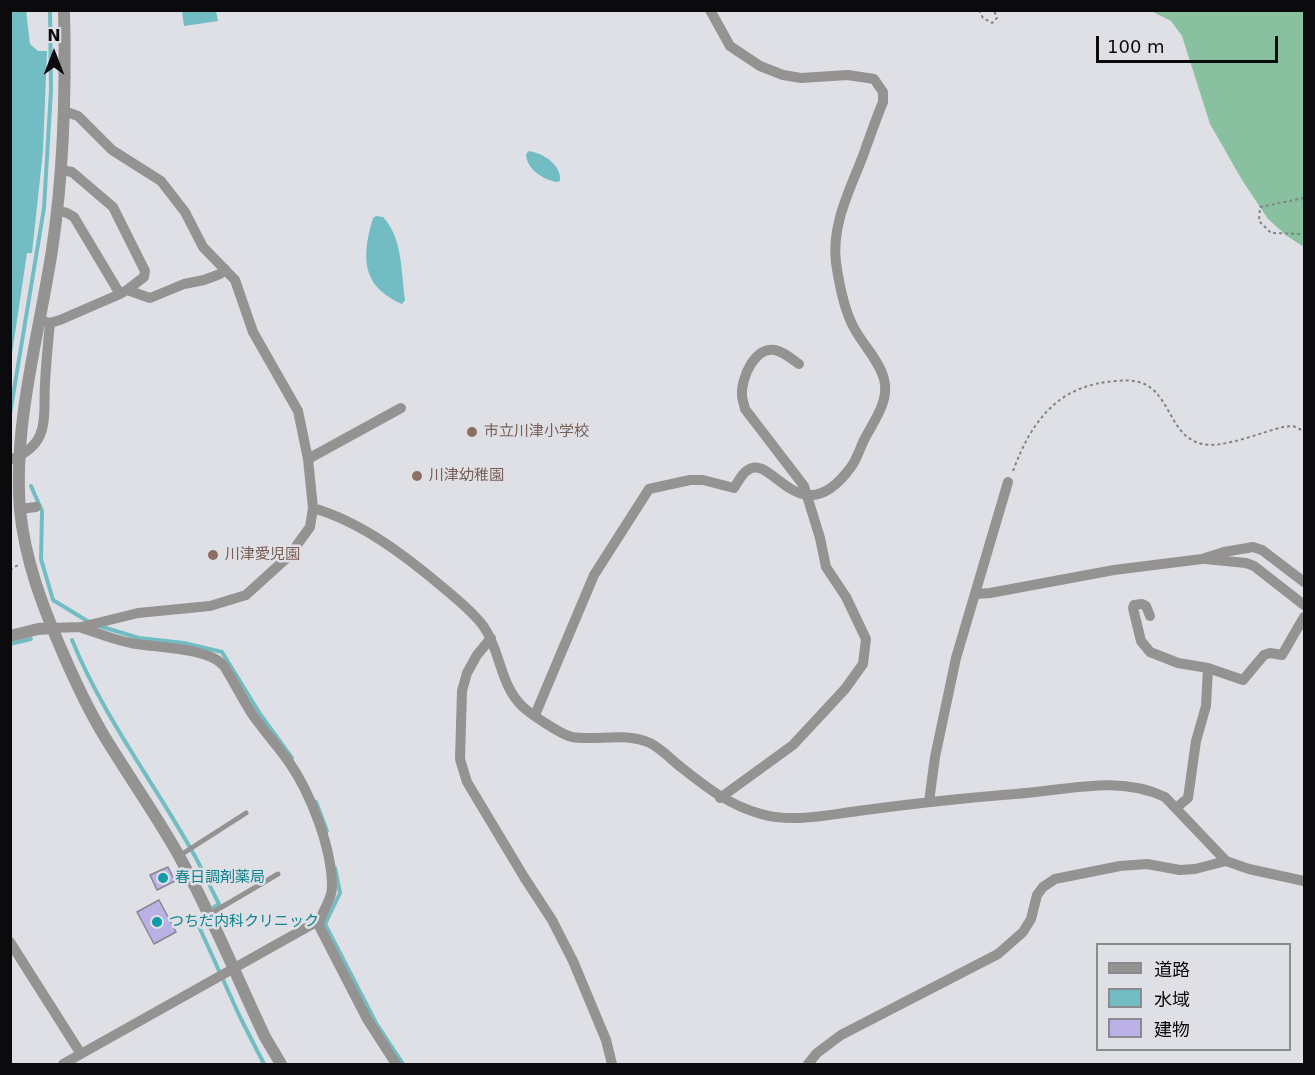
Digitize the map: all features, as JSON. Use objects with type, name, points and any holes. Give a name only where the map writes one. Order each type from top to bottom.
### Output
[{"type":"street","points":[[15,458],[35,445],[44,425],[45,321],[61,170],[64,111],[64,10]]},
{"type":"street","points":[[535,715],[594,575],[649,489],[690,480],[703,480],[734,488],[748,470],[755,467],[764,469],[797,494],[806,496],[819,494],[839,482],[853,465],[876,420],[885,390],[884,378],[879,366],[854,328],[847,312],[836,262],[836,240],[850,184],[883,102],[883,92],[874,79],[848,75],[801,78],[783,75],[760,66],[730,46],[710,10]]},
{"type":"street","points":[[10,636],[38,629],[90,625],[138,613],[210,606],[246,595],[289,556],[310,527],[313,508],[308,459],[298,411],[253,332],[235,280],[203,247],[185,212],[161,181],[112,150],[78,116],[64,111]]},
{"type":"street","points":[[45,321],[60,320],[123,292],[144,277],[145,271],[113,207],[72,172],[61,170]]},
{"type":"street","points":[[57,210],[74,217],[123,292],[150,298],[184,284],[204,280],[225,269]]},
{"type":"street","points":[[45,321],[15,458],[24,537],[35,585],[75,682],[102,732],[187,851],[209,915],[225,974],[281,1065]]},
{"type":"street","points":[[720,798],[793,745],[845,689],[863,664],[866,639],[846,597],[826,567],[820,538],[804,486],[745,409],[742,395],[743,381],[750,364],[761,352],[772,349],[783,353],[799,364]]},
{"type":"street","points":[[308,459],[400,408]]},
{"type":"street","points":[[929,802],[956,658],[977,594],[1008,482]]},
{"type":"street","points":[[20,509],[36,507]]},
{"type":"street","points":[[313,508],[331,513],[364,531],[419,567],[463,604],[483,626],[490,638],[501,671],[512,694],[523,708],[570,737],[636,738],[653,745],[720,798],[761,814],[781,818],[845,814],[929,802],[1093,785],[1115,786],[1152,791],[1165,797],[1226,861],[1249,869],[1305,880]]},
{"type":"street","points":[[977,594],[1114,570],[1202,559],[1253,547],[1262,550],[1305,582]]},
{"type":"street","points":[[1202,559],[1246,563],[1254,566],[1305,605]]},
{"type":"street","points":[[1150,616],[1146,606],[1142,603],[1134,605],[1141,641],[1150,652],[1178,663],[1208,668],[1243,680],[1264,655],[1270,653],[1282,655],[1305,617]]},
{"type":"street","points":[[63,1065],[320,920],[329,902],[332,885],[319,821],[290,764],[254,716],[219,660],[207,655],[130,643],[90,625]]},
{"type":"street","points":[[490,638],[467,673],[462,691],[460,759],[466,782],[562,938],[606,1041],[612,1065]]},
{"type":"street","points":[[1176,808],[1188,798],[1196,741],[1206,706],[1208,668]]},
{"type":"street","points":[[808,1065],[817,1053],[841,1035],[998,954],[1023,933],[1031,920],[1037,895],[1043,887],[1055,879],[1120,866],[1147,864],[1180,870],[1195,869],[1226,861]]},
{"type":"street","points":[[320,920],[322,932],[354,995],[396,1065]]},
{"type":"street","points":[[10,942],[81,1054]]},
{"type":"lane","points":[[187,851],[246,813]]},
{"type":"lane","points":[[209,915],[278,874]]},
{"type":"path","points":[[979,10],[983,18],[992,23],[998,18],[994,10]]},
{"type":"path","points":[[1305,198],[1260,207],[1258,221],[1271,232],[1305,234]]},
{"type":"path","points":[[1008,482],[1020,452],[1039,418],[1055,402],[1081,387],[1106,381],[1137,381],[1151,388],[1181,432],[1191,441],[1205,445],[1221,444],[1283,427],[1293,426],[1305,431]]},
{"type":"green space","points":[[971,11],[1304,11],[1304,247],[1268,219],[1242,180],[1210,124],[1182,36],[1171,21],[1153,12]]},
{"type":"water","points":[[26,10],[30,44],[38,51],[47,51],[43,151],[32,253],[27,253],[12,354],[10,11]]},
{"type":"water","points":[[182,11],[216,11],[218,21],[184,26]]},
{"type":"water","points":[[529,151],[540,154],[551,161],[558,170],[560,181],[547,179],[532,169],[526,154]]},
{"type":"water","points":[[383,217],[390,225],[398,245],[405,300],[402,304],[377,287],[368,269],[366,249],[373,218]]},
{"type":"building","name":"春日調剤薬局","points":[[168,867],[175,881],[157,890],[150,875]]},
{"type":"building","name":"つちだ内科クリニック","points":[[159,900],[176,932],[154,944],[137,912]]},
{"type":"waterway","points":[[10,414],[44,208],[51,90],[50,10]]},
{"type":"waterway","points":[[31,486],[42,511],[41,559],[53,600],[89,622]]},
{"type":"waterway","points":[[99,626],[139,638],[184,643],[222,652],[260,714],[292,758]]},
{"type":"waterway","points":[[10,644],[31,639]]},
{"type":"waterway","points":[[72,640],[98,695],[196,857],[219,904],[214,907]]},
{"type":"waterway","points":[[316,802],[327,831]]},
{"type":"waterway","points":[[335,868],[340,893],[325,924],[376,1023],[403,1064]]},
{"type":"waterway","points":[[198,919],[196,920],[240,1017],[264,1064]]},
{"type":"place","name":"市立川津小学校","points":[[472,432]]},
{"type":"place","name":"川津幼稚園","points":[[417,476]]},
{"type":"place","name":"川津愛児園","points":[[213,555]]},
{"type":"place","name":"春日調剤薬局","points":[[163,878]]},
{"type":"place","name":"つちだ内科クリニック","points":[[157,922]]}]
